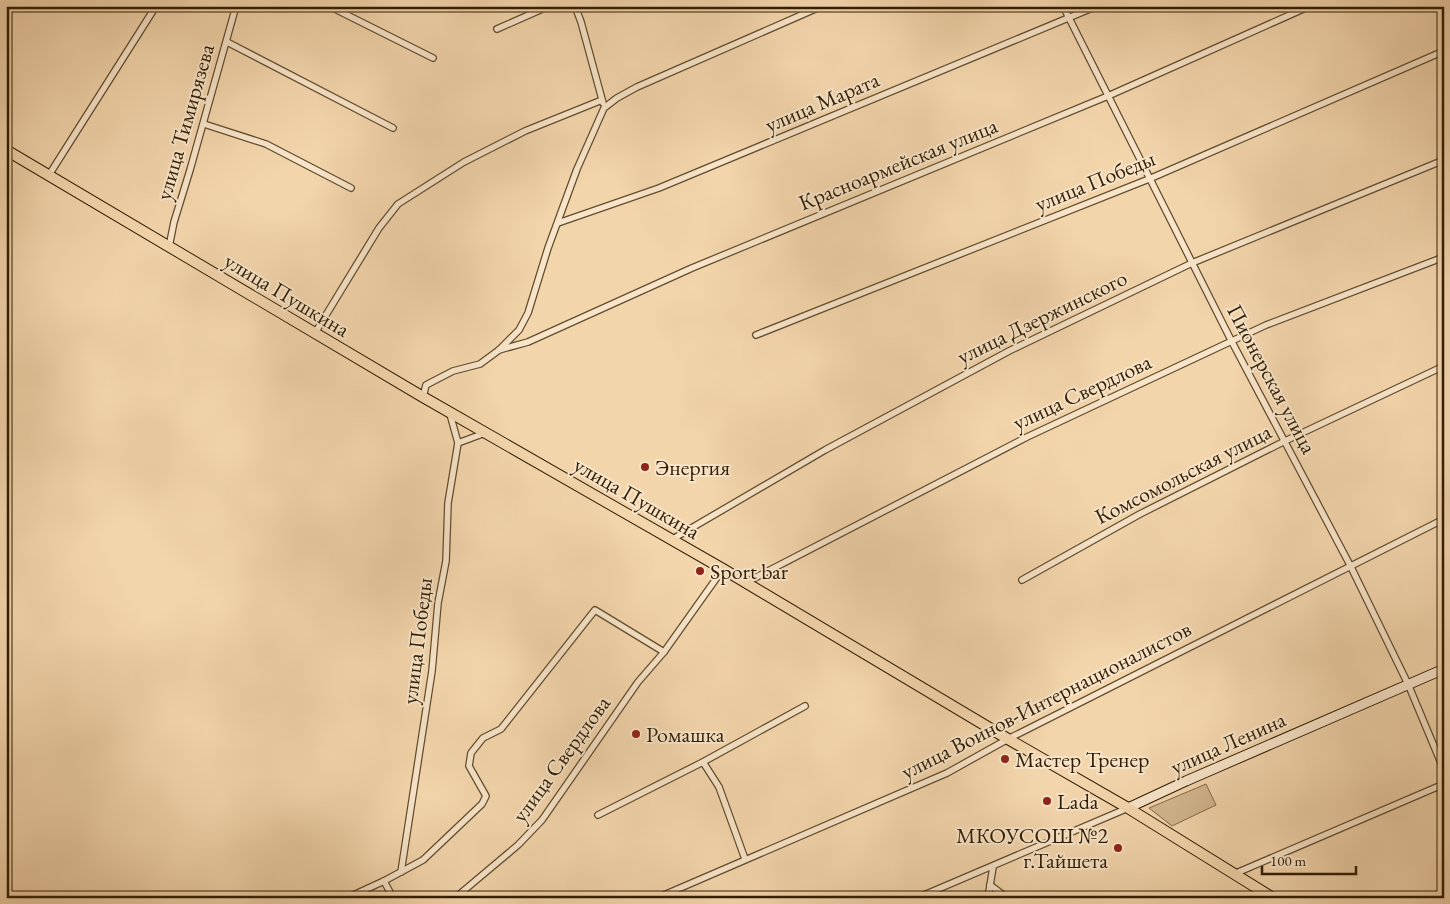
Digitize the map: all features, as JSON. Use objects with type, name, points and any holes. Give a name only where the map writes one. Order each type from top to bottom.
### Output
[{"type":"main road","name":"улица Пушкина","points":[[6,150],[315,334],[723,569],[1008,739],[1128,808],[1273,898]]},
{"type":"main road","name":"улица Ленина","points":[[1128,808],[1444,669]]},
{"type":"street","points":[[49,174],[156,6]]},
{"type":"street","name":"улица Тимирязева","points":[[169,247],[174,222],[204,124],[236,6]]},
{"type":"street","points":[[329,6],[433,58]]},
{"type":"street","points":[[497,29],[549,6]]},
{"type":"street","points":[[575,6],[604,108]]},
{"type":"street","points":[[423,397],[426,386],[453,371],[480,364],[499,350],[519,330],[528,313],[548,248],[577,169],[604,108],[637,87],[822,6]]},
{"type":"street","name":"Пионерская улица","points":[[1063,6],[1232,342],[1350,565],[1408,684],[1444,770]]},
{"type":"street","name":"улица Марата","points":[[558,223],[659,188],[1097,6]]},
{"type":"street","name":"Красноармейская улица","points":[[499,350],[528,342],[692,268],[1108,96],[1310,6]]},
{"type":"street","points":[[227,42],[393,128]]},
{"type":"street","name":"улица Победы","points":[[756,335],[1149,179],[1444,51]]},
{"type":"street","points":[[315,334],[379,228],[398,204],[464,162],[525,131],[563,114],[602,100]]},
{"type":"street","points":[[204,124],[266,144],[351,188]]},
{"type":"street","name":"улица Дзержинского","points":[[672,540],[825,450],[1009,351],[1192,263],[1444,160]]},
{"type":"street","name":"улица Свердлова","points":[[745,583],[1027,437],[1266,325],[1444,257]]},
{"type":"street","name":"Комсомольская улица","points":[[1022,580],[1140,514],[1285,440],[1444,366]]},
{"type":"street","points":[[450,412],[458,443],[485,432]]},
{"type":"street","name":"улица Победы","points":[[402,872],[432,670],[438,603],[446,561],[448,503],[458,443]]},
{"type":"street","name":"улица Воинов-Интернационалистов","points":[[657,898],[947,773],[1008,739],[1444,519]]},
{"type":"street","name":"улица Свердлова","points":[[455,898],[518,845],[542,820],[638,682],[664,652],[723,569]]},
{"type":"street","name":"улица Свердлова","points":[[347,898],[423,860],[482,804],[486,796],[469,766],[471,753],[483,738],[501,729],[595,610],[664,652]]},
{"type":"street","points":[[598,816],[703,762],[805,706]]},
{"type":"street","points":[[703,762],[719,787],[745,859]]},
{"type":"street","points":[[1234,874],[1444,784]]},
{"type":"street","name":"улица Ленина","points":[[917,898],[1128,808]]},
{"type":"street","points":[[988,898],[992,867]]},
{"type":"street","points":[[384,881],[393,898]]},
{"type":"street","points":[[990,885],[1007,898]]},
{"type":"shaded area","points":[[1206,784],[1216,805],[1172,826],[1149,808]]},
{"type":"place","name":"Энергия","points":[[645,467]]},
{"type":"place","name":"Sport bar","points":[[700,571]]},
{"type":"place","name":"Ромашка","points":[[636,734]]},
{"type":"place","name":"Мастер Тренер","points":[[1005,759]]},
{"type":"place","name":"Lada","points":[[1047,801]]},
{"type":"place","name":"МКОУСОШ №2 г.Тайшета","points":[[1118,848]]}]
